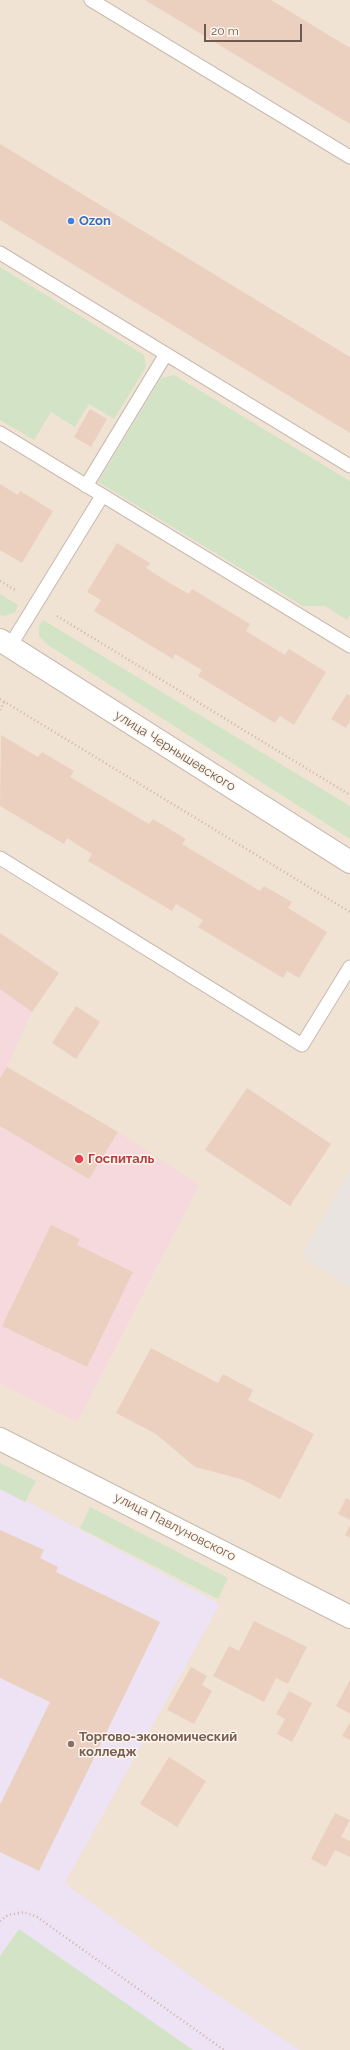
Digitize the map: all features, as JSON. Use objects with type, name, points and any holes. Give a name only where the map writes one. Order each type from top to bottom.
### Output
[{"type":"street","name":"улица Чернышевского","points":[[5,643],[350,862]]},
{"type":"street","name":"улица Павлуновского","points":[[0,1439],[350,1616]]},
{"type":"lane","points":[[91,0],[350,157]]},
{"type":"lane","points":[[0,253],[350,466]]},
{"type":"lane","points":[[86,486],[166,354]]},
{"type":"lane","points":[[0,433],[350,646]]},
{"type":"lane","points":[[5,643],[37,603],[102,496]]},
{"type":"lane","points":[[0,858],[302,1045],[350,967]]},
{"type":"path","points":[[0,581],[350,795]]},
{"type":"path","points":[[0,700],[350,912]]},
{"type":"path","points":[[0,710],[4,702]]},
{"type":"path","points":[[0,1921],[8,1915],[24,1912],[38,1917],[224,2050]]},
{"type":"shaded area","points":[[0,0],[350,0],[350,2050],[0,2050]]},
{"type":"shaded area","name":"Госпиталь","points":[[0,933],[59,973],[32,1012],[7,1067],[118,1132],[199,1185],[77,1422],[0,1383]]},
{"type":"shaded area","points":[[350,1170],[350,1287],[302,1256]]},
{"type":"shaded area","name":"Торгово-экономический колледж","points":[[0,1487],[220,1604],[65,1883],[207,1988],[299,2050],[0,2050]]},
{"type":"green space","points":[[0,267],[144,355],[146,367],[114,419],[89,404],[75,427],[51,412],[34,440],[0,420]]},
{"type":"green space","points":[[174,375],[350,481],[350,615],[347,620],[325,606],[303,606],[98,482],[161,378]]},
{"type":"green space","points":[[0,594],[18,605],[15,612],[5,616],[0,615]]},
{"type":"green space","points":[[43,620],[350,806],[350,839],[48,645],[39,636],[39,626]]},
{"type":"green space","points":[[0,1463],[36,1481],[25,1502],[0,1489]]},
{"type":"green space","points":[[90,1507],[228,1578],[218,1599],[80,1528]]},
{"type":"green space","points":[[19,1929],[193,2050],[0,2050],[0,1956]]},
{"type":"building","points":[[145,0],[271,0],[350,48],[350,124]]},
{"type":"building","points":[[0,144],[350,357],[350,433],[0,220]]},
{"type":"building","points":[[90,409],[107,419],[91,447],[74,437]]},
{"type":"building","points":[[0,484],[18,495],[20,491],[53,511],[22,563],[0,550]]},
{"type":"building","points":[[117,543],[150,563],[146,568],[168,582],[189,594],[192,589],[250,624],[246,631],[285,655],[289,649],[326,672],[294,725],[280,716],[275,723],[198,676],[202,670],[175,654],[173,659],[94,611],[101,600],[87,592]]},
{"type":"building","points":[[347,694],[350,696],[350,721],[346,728],[331,719]]},
{"type":"building","points":[[1,735],[38,757],[42,752],[74,771],[70,777],[149,824],[153,819],[186,839],[182,844],[260,891],[264,886],[292,902],[288,908],[327,932],[299,978],[287,971],[283,978],[198,927],[203,920],[176,904],[172,911],[88,861],[92,854],[67,838],[64,844],[0,806]]},
{"type":"building","points":[[0,933],[59,973],[32,1012],[0,989]]},
{"type":"building","points":[[76,1006],[100,1022],[76,1059],[52,1043]]},
{"type":"building","points":[[7,1067],[118,1132],[89,1179],[0,1126],[0,1078]]},
{"type":"building","points":[[247,1088],[331,1144],[290,1206],[205,1150]]},
{"type":"building","points":[[51,1225],[80,1239],[77,1245],[133,1272],[87,1367],[2,1326]]},
{"type":"building","points":[[151,1348],[218,1383],[223,1374],[253,1390],[248,1400],[314,1434],[280,1499],[241,1479],[195,1467],[156,1434],[116,1413]]},
{"type":"building","points":[[346,1498],[350,1500],[350,1520],[338,1514]]},
{"type":"building","points":[[350,1525],[350,1538],[345,1535]]},
{"type":"building","points":[[0,1530],[44,1550],[40,1558],[58,1567],[56,1572],[160,1622],[39,1871],[0,1852],[0,1805],[50,1702],[0,1678]]},
{"type":"building","points":[[254,1621],[307,1647],[288,1684],[276,1678],[264,1702],[213,1676],[229,1646],[239,1651]]},
{"type":"building","points":[[191,1667],[207,1676],[202,1685],[212,1691],[194,1724],[167,1710]]},
{"type":"building","points":[[350,1680],[350,1714],[336,1706]]},
{"type":"building","points":[[289,1691],[312,1703],[292,1742],[277,1734],[285,1719],[276,1714]]},
{"type":"building","points":[[350,1722],[350,1740],[342,1736]]},
{"type":"building","points":[[169,1757],[206,1781],[177,1827],[140,1804]]},
{"type":"building","points":[[335,1813],[350,1820],[341,1837],[350,1841],[350,1857],[335,1850],[326,1867],[311,1859]]},
{"type":"place","name":"Ozon","points":[[71,221]]},
{"type":"place","name":"Госпиталь","points":[[79,1159]]},
{"type":"place","name":"Торгово-экономический колледж","points":[[71,1744]]}]
